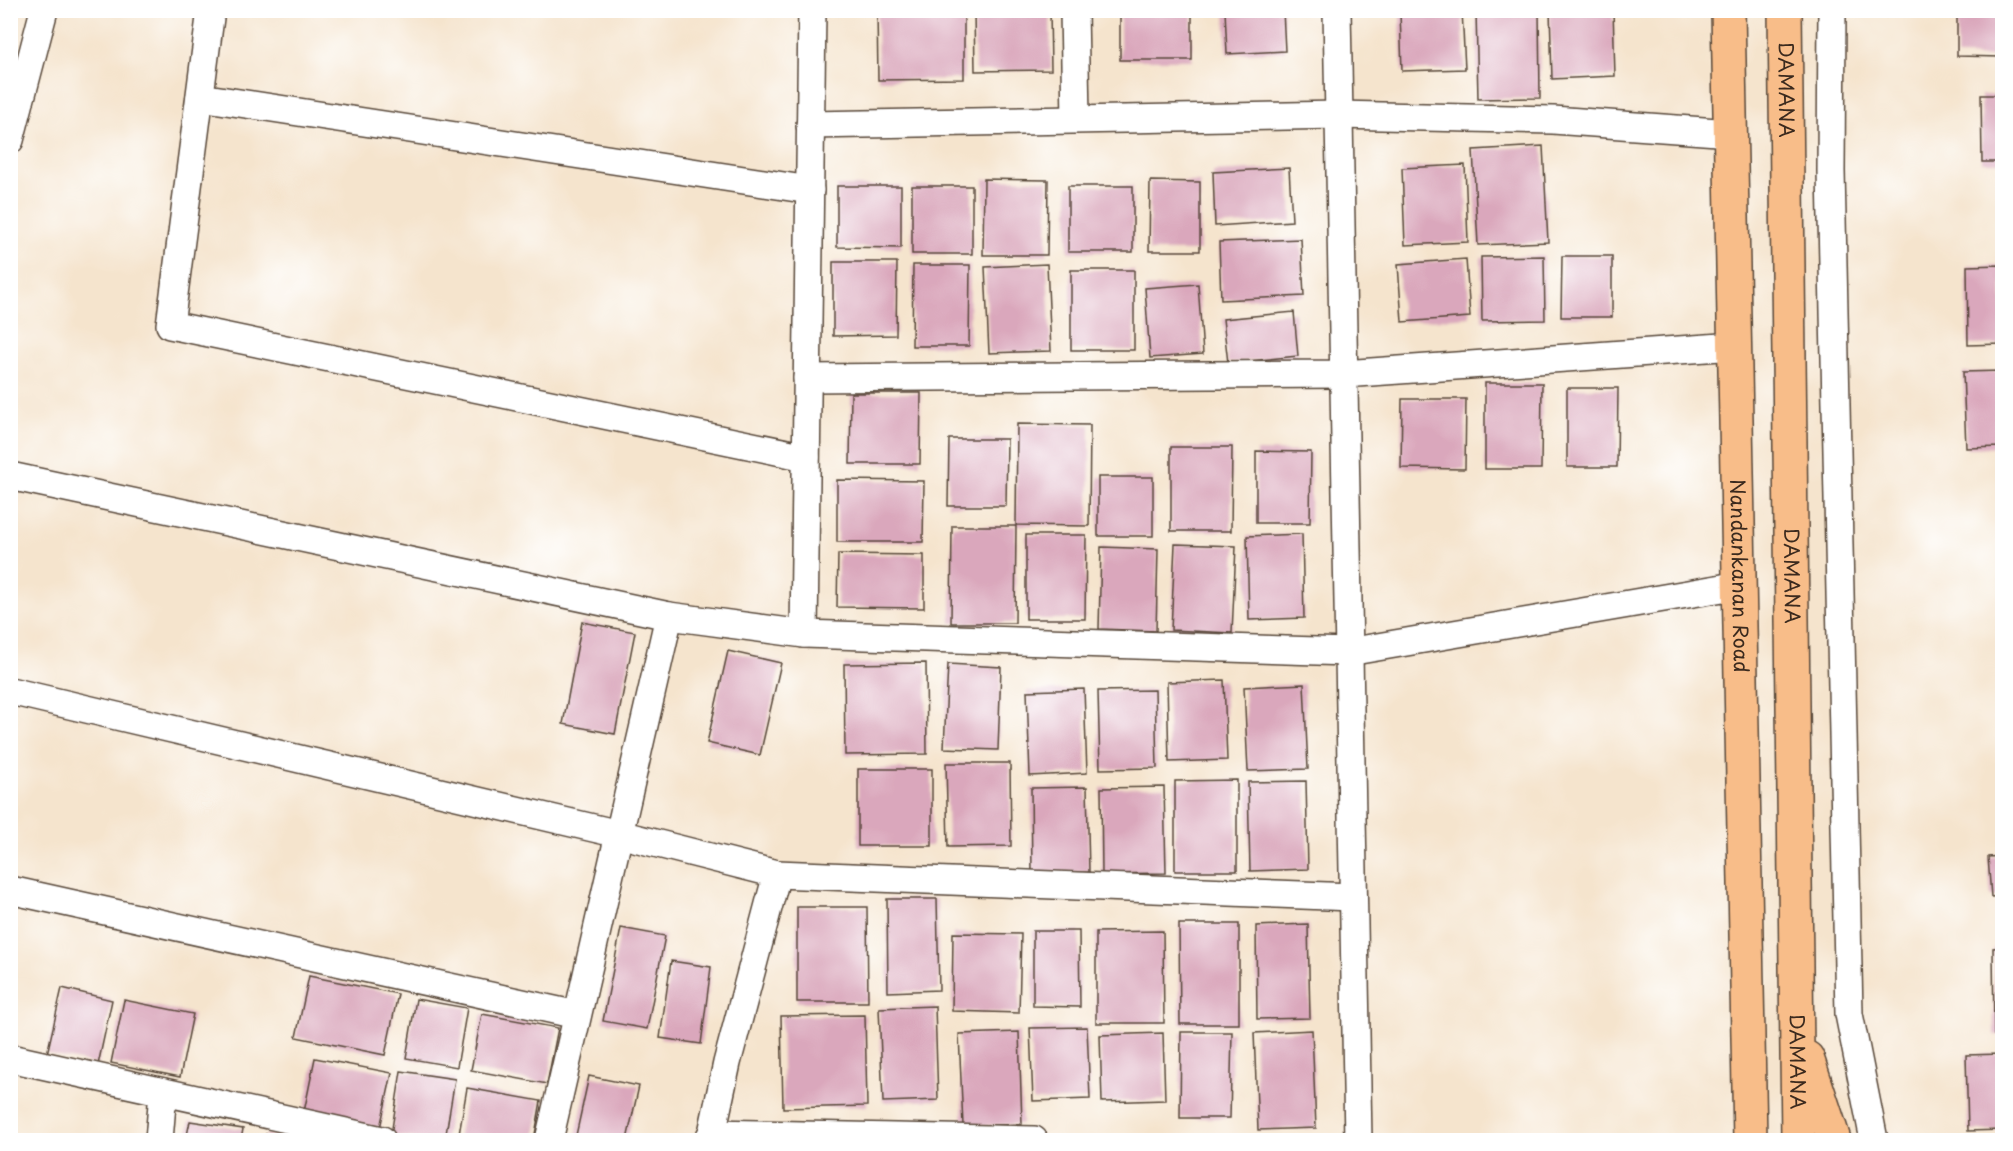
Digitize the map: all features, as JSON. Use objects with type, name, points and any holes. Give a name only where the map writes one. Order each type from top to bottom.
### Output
[{"type":"main road","name":"Nandankanan Road","points":[[1728,10],[1750,1140]]},
{"type":"main road","name":"DAMANA","points":[[1785,10],[1798,1140]]},
{"type":"main road","points":[[1797,1028],[1834,1140]]},
{"type":"street","points":[[10,140],[44,10]]},
{"type":"street","points":[[211,10],[170,325],[806,457]]},
{"type":"street","points":[[804,633],[812,10]]},
{"type":"street","points":[[1074,10],[1076,119]]},
{"type":"street","points":[[1337,10],[1358,1140]]},
{"type":"street","points":[[1832,10],[1831,171],[1849,1014],[1874,1140]]},
{"type":"street","points":[[200,97],[810,190]]},
{"type":"street","points":[[810,124],[1338,115],[1553,120],[1731,133]]},
{"type":"street","points":[[807,378],[1343,374],[1735,346]]},
{"type":"street","points":[[10,476],[669,616],[804,633],[1348,652],[1740,585]]},
{"type":"street","points":[[549,1140],[669,616]]},
{"type":"street","points":[[10,691],[618,834],[777,874],[1353,897]]},
{"type":"street","points":[[777,874],[710,1137],[1034,1140]]},
{"type":"street","points":[[10,890],[577,1015]]},
{"type":"street","points":[[10,1058],[382,1140]]},
{"type":"street","points":[[159,1140],[163,1092]]},
{"type":"building","points":[[877,10],[964,10],[964,79],[878,80]]},
{"type":"building","points":[[1050,10],[1051,70],[975,71],[974,11]]},
{"type":"building","points":[[1120,10],[1192,10],[1192,60],[1120,60]]},
{"type":"building","points":[[1225,10],[1283,10],[1285,51],[1227,54]]},
{"type":"building","points":[[1462,10],[1465,69],[1402,71],[1400,12]]},
{"type":"building","points":[[1539,10],[1540,98],[1478,99],[1476,11]]},
{"type":"building","points":[[1550,10],[1613,10],[1615,76],[1552,79]]},
{"type":"building","points":[[1957,10],[2002,10],[2002,57],[1957,56]]},
{"type":"building","points":[[1981,95],[2002,95],[2002,162],[1982,162]]},
{"type":"building","points":[[1543,146],[1548,242],[1478,245],[1473,150]]},
{"type":"building","points":[[1465,165],[1468,242],[1405,245],[1402,168]]},
{"type":"building","points":[[1289,168],[1292,221],[1215,226],[1213,172]]},
{"type":"building","points":[[984,179],[1048,180],[1047,255],[983,255]]},
{"type":"building","points":[[1150,181],[1200,182],[1200,251],[1149,251]]},
{"type":"building","points":[[837,186],[901,186],[901,248],[837,247]]},
{"type":"building","points":[[912,186],[972,186],[972,254],[912,254]]},
{"type":"building","points":[[1068,186],[1133,186],[1133,252],[1068,252]]},
{"type":"building","points":[[1301,239],[1304,296],[1221,300],[1219,242]]},
{"type":"building","points":[[1544,256],[1545,320],[1482,321],[1481,257]]},
{"type":"building","points":[[1562,256],[1612,256],[1612,317],[1561,317]]},
{"type":"building","points":[[1466,259],[1470,317],[1402,322],[1398,264]]},
{"type":"building","points":[[833,262],[897,262],[896,335],[833,336]]},
{"type":"building","points":[[1047,264],[1051,351],[989,353],[985,267]]},
{"type":"building","points":[[913,265],[970,265],[969,346],[912,346]]},
{"type":"building","points":[[2002,265],[2002,344],[1968,345],[1967,266]]},
{"type":"building","points":[[1071,270],[1134,270],[1134,350],[1071,350]]},
{"type":"building","points":[[1198,284],[1203,354],[1150,358],[1145,288]]},
{"type":"building","points":[[1294,312],[1298,356],[1228,363],[1223,319]]},
{"type":"building","points":[[2002,371],[2002,447],[1966,448],[1963,372]]},
{"type":"building","points":[[1485,383],[1542,383],[1541,469],[1485,469]]},
{"type":"building","points":[[1567,388],[1618,388],[1617,467],[1567,467]]},
{"type":"building","points":[[851,393],[921,393],[920,464],[850,464]]},
{"type":"building","points":[[1402,399],[1466,399],[1465,469],[1401,468]]},
{"type":"building","points":[[1017,424],[1090,425],[1089,526],[1016,525]]},
{"type":"building","points":[[949,439],[1007,439],[1006,506],[948,506]]},
{"type":"building","points":[[1171,447],[1232,447],[1231,531],[1171,531]]},
{"type":"building","points":[[1256,451],[1311,452],[1310,523],[1256,523]]},
{"type":"building","points":[[1098,477],[1153,477],[1153,536],[1098,536]]},
{"type":"building","points":[[837,480],[924,481],[923,542],[837,542]]},
{"type":"building","points":[[952,526],[1016,526],[1015,623],[951,623]]},
{"type":"building","points":[[1302,534],[1304,618],[1249,620],[1247,536]]},
{"type":"building","points":[[1026,535],[1086,535],[1085,619],[1026,619]]},
{"type":"building","points":[[1175,544],[1236,546],[1232,633],[1171,630]]},
{"type":"building","points":[[1101,547],[1158,549],[1156,631],[1099,629]]},
{"type":"building","points":[[838,554],[924,555],[924,608],[837,607]]},
{"type":"building","points":[[582,622],[635,632],[615,734],[563,724]]},
{"type":"building","points":[[728,651],[781,663],[760,755],[707,743]]},
{"type":"building","points":[[926,663],[927,754],[845,755],[844,664]]},
{"type":"building","points":[[948,664],[1001,667],[998,750],[944,748]]},
{"type":"building","points":[[1224,680],[1227,760],[1169,762],[1167,682]]},
{"type":"building","points":[[1304,684],[1308,769],[1248,771],[1244,687]]},
{"type":"building","points":[[1084,689],[1087,773],[1030,776],[1027,691]]},
{"type":"building","points":[[1155,690],[1157,768],[1100,769],[1098,691]]},
{"type":"building","points":[[946,763],[1010,763],[1011,846],[948,847]]},
{"type":"building","points":[[858,769],[932,769],[932,846],[858,846]]},
{"type":"building","points":[[1237,780],[1237,871],[1175,871],[1175,781]]},
{"type":"building","points":[[1306,781],[1308,869],[1250,871],[1248,782]]},
{"type":"building","points":[[1087,787],[1089,872],[1032,873],[1031,788]]},
{"type":"building","points":[[1164,787],[1166,873],[1102,874],[1101,788]]},
{"type":"building","points":[[2002,856],[2002,896],[1991,897],[1988,857]]},
{"type":"building","points":[[887,899],[937,899],[939,990],[888,992]]},
{"type":"building","points":[[797,907],[867,907],[868,1002],[797,1002]]},
{"type":"building","points":[[1179,924],[1239,924],[1239,1024],[1180,1024]]},
{"type":"building","points":[[1308,924],[1310,1018],[1257,1019],[1256,926]]},
{"type":"building","points":[[621,928],[665,936],[647,1029],[603,1021]]},
{"type":"building","points":[[1033,931],[1079,931],[1080,1007],[1033,1006]]},
{"type":"building","points":[[1163,931],[1164,1023],[1096,1023],[1096,932]]},
{"type":"building","points":[[953,933],[1021,934],[1019,1013],[952,1011]]},
{"type":"building","points":[[2002,947],[2002,1035],[1994,1035],[1993,948]]},
{"type":"building","points":[[671,961],[711,967],[701,1044],[660,1038]]},
{"type":"building","points":[[309,976],[398,994],[385,1055],[296,1037]]},
{"type":"building","points":[[62,988],[112,1000],[98,1065],[47,1054]]},
{"type":"building","points":[[416,999],[467,1008],[457,1067],[406,1058]]},
{"type":"building","points":[[124,1000],[193,1014],[180,1077],[111,1063]]},
{"type":"building","points":[[935,1006],[938,1100],[883,1102],[879,1008]]},
{"type":"building","points":[[482,1014],[558,1028],[547,1084],[471,1070]]},
{"type":"building","points":[[865,1015],[867,1106],[783,1108],[781,1016]]},
{"type":"building","points":[[1087,1027],[1090,1099],[1033,1101],[1030,1028]]},
{"type":"building","points":[[1312,1030],[1316,1128],[1258,1130],[1254,1033]]},
{"type":"building","points":[[1019,1032],[1022,1124],[963,1126],[959,1034]]},
{"type":"building","points":[[1181,1032],[1232,1032],[1230,1118],[1180,1118]]},
{"type":"building","points":[[1163,1033],[1165,1100],[1102,1102],[1100,1035]]},
{"type":"building","points":[[2002,1054],[2002,1130],[1968,1131],[1966,1055]]},
{"type":"building","points":[[315,1058],[392,1073],[380,1128],[304,1112]]},
{"type":"building","points":[[401,1071],[455,1079],[445,1140],[391,1135]]},
{"type":"building","points":[[589,1076],[639,1086],[627,1140],[575,1140]]},
{"type":"building","points":[[467,1088],[541,1101],[534,1140],[458,1140]]},
{"type":"building","points":[[190,1121],[243,1129],[241,1140],[186,1140]]},
{"type":"building","points":[[266,1134],[291,1140],[265,1140]]}]
